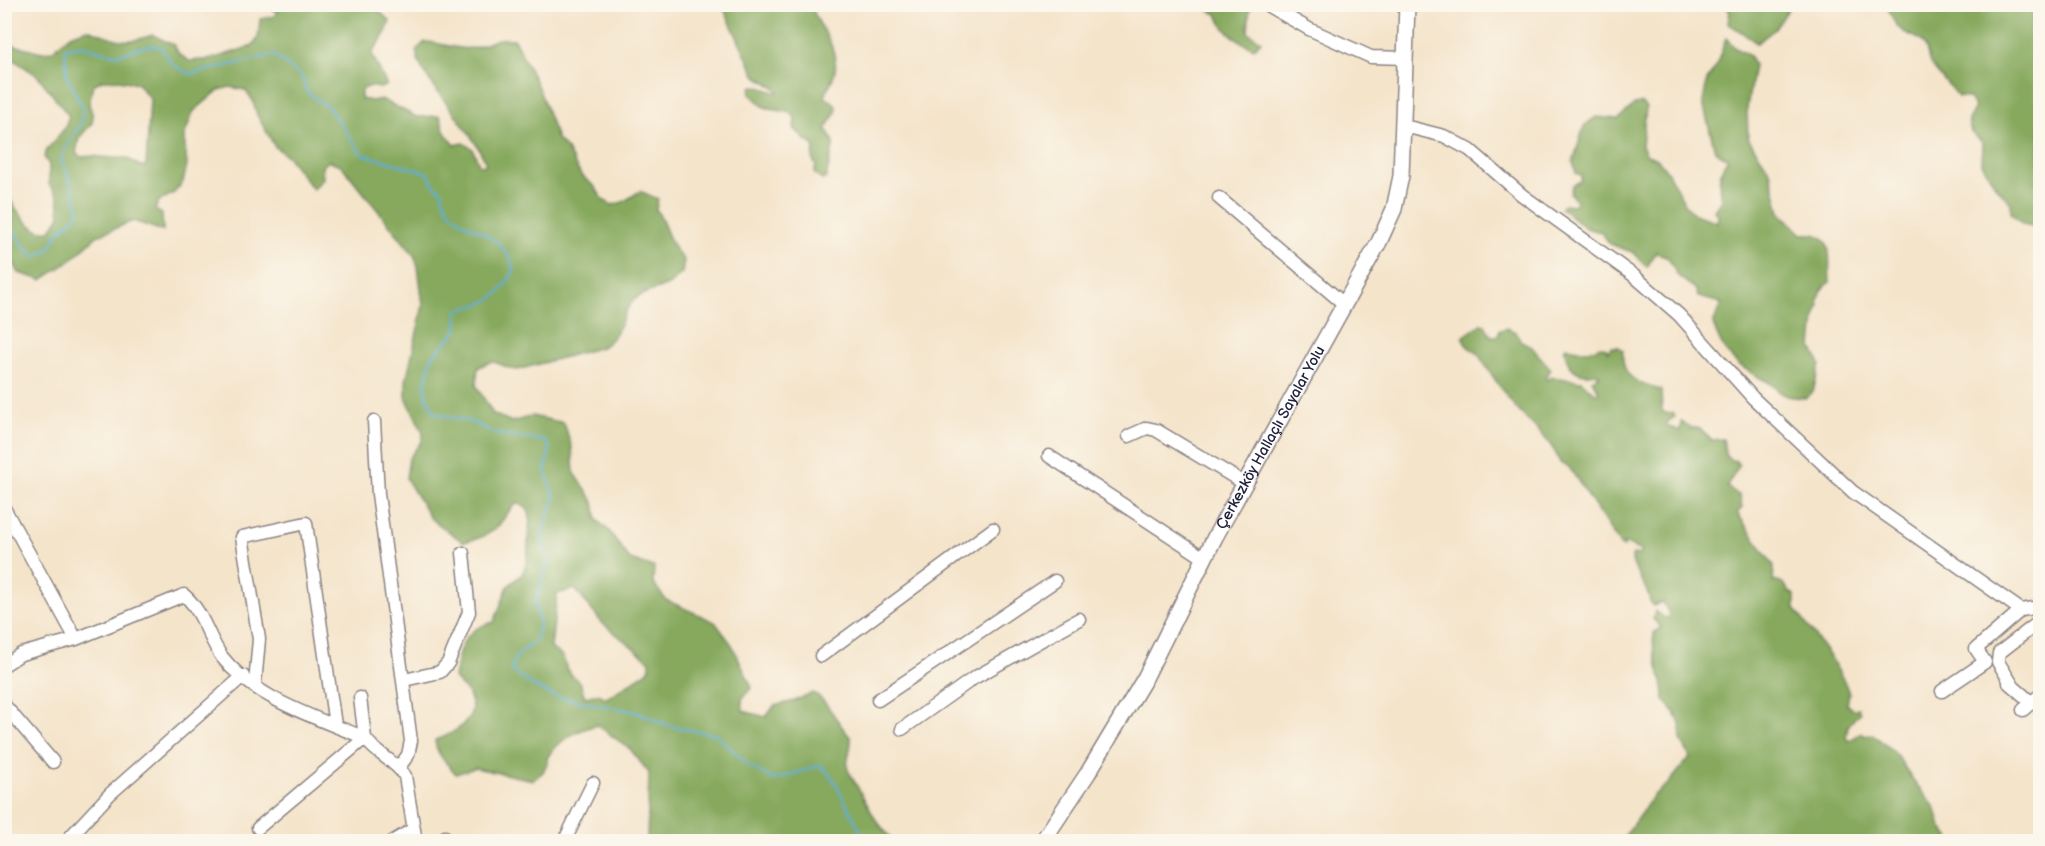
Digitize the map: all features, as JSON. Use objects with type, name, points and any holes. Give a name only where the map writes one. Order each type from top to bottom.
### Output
[{"type":"main road","name":"Çerkezköy Hallaçlı Sayalar Yolu","points":[[1042,842],[1088,773],[1145,678],[1204,558],[1394,209],[1401,176],[1407,4]]},
{"type":"street","points":[[1264,4],[1309,29],[1371,57],[1406,58]]},
{"type":"street","points":[[1404,126],[1444,136],[1470,150],[1522,195],[1634,275],[1679,315],[1753,398],[1853,492],[2021,610]]},
{"type":"street","points":[[1219,198],[1344,304]]},
{"type":"street","points":[[374,421],[378,494],[411,741],[408,755],[399,767]]},
{"type":"street","points":[[1129,436],[1147,428],[1156,430],[1244,483]]},
{"type":"street","points":[[1049,456],[1204,558]]},
{"type":"street","points":[[4,508],[76,639]]},
{"type":"street","points":[[255,684],[260,639],[242,537],[306,522],[335,725]]},
{"type":"street","points":[[821,656],[993,529]]},
{"type":"street","points":[[404,680],[440,672],[448,663],[469,612],[463,553]]},
{"type":"street","points":[[878,700],[1055,581]]},
{"type":"street","points":[[4,665],[21,654],[76,639],[184,595],[192,602],[221,656],[243,676],[298,711],[365,738]]},
{"type":"street","points":[[2032,703],[1985,662],[1976,649],[2021,610],[2040,607]]},
{"type":"street","points":[[902,729],[974,678],[1079,619]]},
{"type":"street","points":[[2013,686],[1998,662],[1999,653],[2039,622],[2040,624]]},
{"type":"street","points":[[1942,691],[1985,662]]},
{"type":"street","points":[[69,838],[110,794],[201,716],[243,676]]},
{"type":"street","points":[[360,698],[365,738],[369,745],[399,767],[405,776],[415,835],[392,842]]},
{"type":"street","points":[[4,705],[53,762]]},
{"type":"street","points":[[258,828],[365,738]]},
{"type":"street","points":[[564,842],[593,783]]},
{"type":"green space","points":[[261,5],[372,5],[390,21],[385,34],[372,54],[387,85],[380,88],[370,86],[361,90],[361,99],[372,101],[381,99],[417,117],[440,116],[445,133],[455,145],[463,143],[472,148],[480,166],[486,165],[483,157],[424,72],[416,50],[425,42],[466,49],[495,40],[514,39],[539,89],[557,139],[567,150],[581,175],[595,187],[603,200],[612,205],[623,202],[640,191],[658,199],[656,209],[671,242],[684,260],[682,273],[668,285],[645,293],[633,301],[625,312],[615,335],[602,347],[517,370],[494,362],[485,364],[478,368],[476,385],[493,414],[512,422],[532,416],[564,423],[572,448],[574,472],[594,502],[597,520],[609,531],[630,560],[654,567],[653,583],[666,600],[715,622],[732,645],[752,687],[742,699],[743,711],[766,717],[774,706],[813,693],[823,701],[851,738],[848,770],[876,820],[893,841],[647,841],[649,773],[630,749],[597,725],[575,733],[563,741],[547,758],[548,762],[543,772],[533,780],[475,768],[456,774],[437,750],[435,740],[465,723],[472,709],[467,692],[454,678],[460,650],[468,636],[475,630],[494,622],[508,586],[522,574],[527,562],[530,516],[527,508],[518,503],[491,532],[463,542],[430,518],[406,478],[409,458],[422,441],[423,433],[406,397],[406,381],[423,305],[418,267],[414,255],[341,165],[329,161],[322,166],[323,179],[313,189],[287,156],[275,147],[257,115],[252,99],[245,90],[230,87],[219,90],[193,112],[184,137],[187,165],[183,182],[174,193],[159,201],[155,210],[162,214],[163,231],[133,221],[97,236],[71,260],[42,280],[19,273],[5,247],[4,190],[29,224],[36,229],[50,231],[60,216],[58,196],[49,184],[49,165],[44,157],[46,151],[64,129],[69,116],[38,76],[5,54],[5,43],[42,52],[52,51],[70,35],[87,29],[125,41],[153,35],[174,45],[179,54],[189,61],[212,59],[252,46],[258,38],[260,19],[274,16],[278,12]],"holes":[[[102,80],[137,83],[150,99],[146,166],[140,166],[127,158],[81,157],[76,153],[79,138],[92,123],[93,116],[89,104],[93,85]],[[575,589],[602,623],[650,661],[650,668],[645,673],[607,698],[598,694],[585,697],[580,683],[567,670],[563,657],[551,648],[557,594]]]},
{"type":"green space","points":[[722,5],[817,5],[813,10],[832,47],[835,63],[834,75],[825,97],[834,103],[837,110],[826,129],[834,142],[826,178],[822,180],[814,173],[816,166],[813,160],[814,145],[805,140],[794,128],[795,117],[790,113],[764,107],[750,94],[751,87],[756,86],[778,93],[777,89],[755,75]]},
{"type":"green space","points":[[1197,5],[1250,5],[1248,32],[1261,41],[1254,48],[1242,42],[1231,35],[1217,14]]},
{"type":"green space","points":[[1725,5],[1791,5],[1775,29],[1757,43],[1728,23],[1730,12]]},
{"type":"green space","points":[[1887,5],[2040,5],[2040,223],[2032,226],[2023,224],[2011,213],[2011,203],[1996,187],[1982,163],[1983,143],[1971,132],[1968,120],[1975,107],[1969,98],[1958,97],[1931,65],[1923,43],[1898,27]]},
{"type":"green space","points":[[1726,38],[1735,48],[1750,56],[1754,65],[1747,108],[1748,138],[1770,171],[1780,212],[1802,234],[1822,237],[1829,249],[1830,282],[1822,290],[1818,300],[1812,347],[1820,364],[1813,392],[1806,398],[1785,395],[1731,358],[1721,344],[1713,324],[1721,303],[1698,297],[1696,290],[1678,276],[1668,258],[1656,252],[1647,267],[1632,252],[1610,244],[1601,232],[1586,228],[1561,208],[1564,204],[1574,205],[1576,201],[1570,193],[1572,186],[1581,180],[1581,175],[1576,173],[1573,162],[1584,126],[1596,117],[1618,119],[1634,105],[1642,103],[1646,108],[1642,146],[1647,155],[1661,163],[1691,211],[1717,222],[1718,215],[1714,211],[1721,200],[1720,178],[1728,159],[1715,151],[1703,103],[1707,80],[1716,67]]},
{"type":"green space","points":[[1481,324],[1485,325],[1491,336],[1498,336],[1500,330],[1507,328],[1516,332],[1521,341],[1530,345],[1551,369],[1545,378],[1547,380],[1552,377],[1581,381],[1595,393],[1599,392],[1592,380],[1600,375],[1580,373],[1573,369],[1564,350],[1566,347],[1583,350],[1600,346],[1606,348],[1608,352],[1611,347],[1619,347],[1623,351],[1624,367],[1632,378],[1661,390],[1662,411],[1668,414],[1673,412],[1675,417],[1667,422],[1667,426],[1680,431],[1681,422],[1692,428],[1700,428],[1711,440],[1723,439],[1726,456],[1731,461],[1735,460],[1739,465],[1727,487],[1740,496],[1742,508],[1737,513],[1774,566],[1773,581],[1784,584],[1789,592],[1795,595],[1795,609],[1831,658],[1845,683],[1849,693],[1847,705],[1853,710],[1858,708],[1860,712],[1848,726],[1846,738],[1849,741],[1861,733],[1866,736],[1873,734],[1896,754],[1917,786],[1935,807],[1941,827],[1952,841],[1621,841],[1654,795],[1668,784],[1690,757],[1681,740],[1680,724],[1674,711],[1664,700],[1654,651],[1654,633],[1661,627],[1653,619],[1655,611],[1665,618],[1670,616],[1663,602],[1653,606],[1650,602],[1633,564],[1633,554],[1640,555],[1641,551],[1624,543],[1624,547],[1620,545],[1569,467],[1560,463],[1547,441],[1517,409],[1478,354],[1465,344],[1463,337]]},
{"type":"waterway","points":[[4,218],[26,249],[35,257],[48,250],[59,232],[76,216],[79,210],[67,171],[61,161],[68,142],[81,124],[83,109],[67,76],[65,49],[80,46],[120,54],[143,46],[161,47],[172,64],[189,74],[274,55],[302,77],[307,92],[329,108],[362,154],[428,173],[433,184],[442,191],[446,205],[454,215],[498,244],[508,255],[514,270],[498,294],[478,305],[458,310],[457,330],[432,357],[425,384],[427,398],[435,413],[474,423],[496,434],[545,441],[550,449],[545,471],[555,497],[542,534],[548,564],[535,602],[539,623],[537,639],[515,658],[511,670],[535,687],[557,697],[636,712],[670,726],[717,735],[748,765],[774,780],[821,765],[835,782],[866,842]]}]
